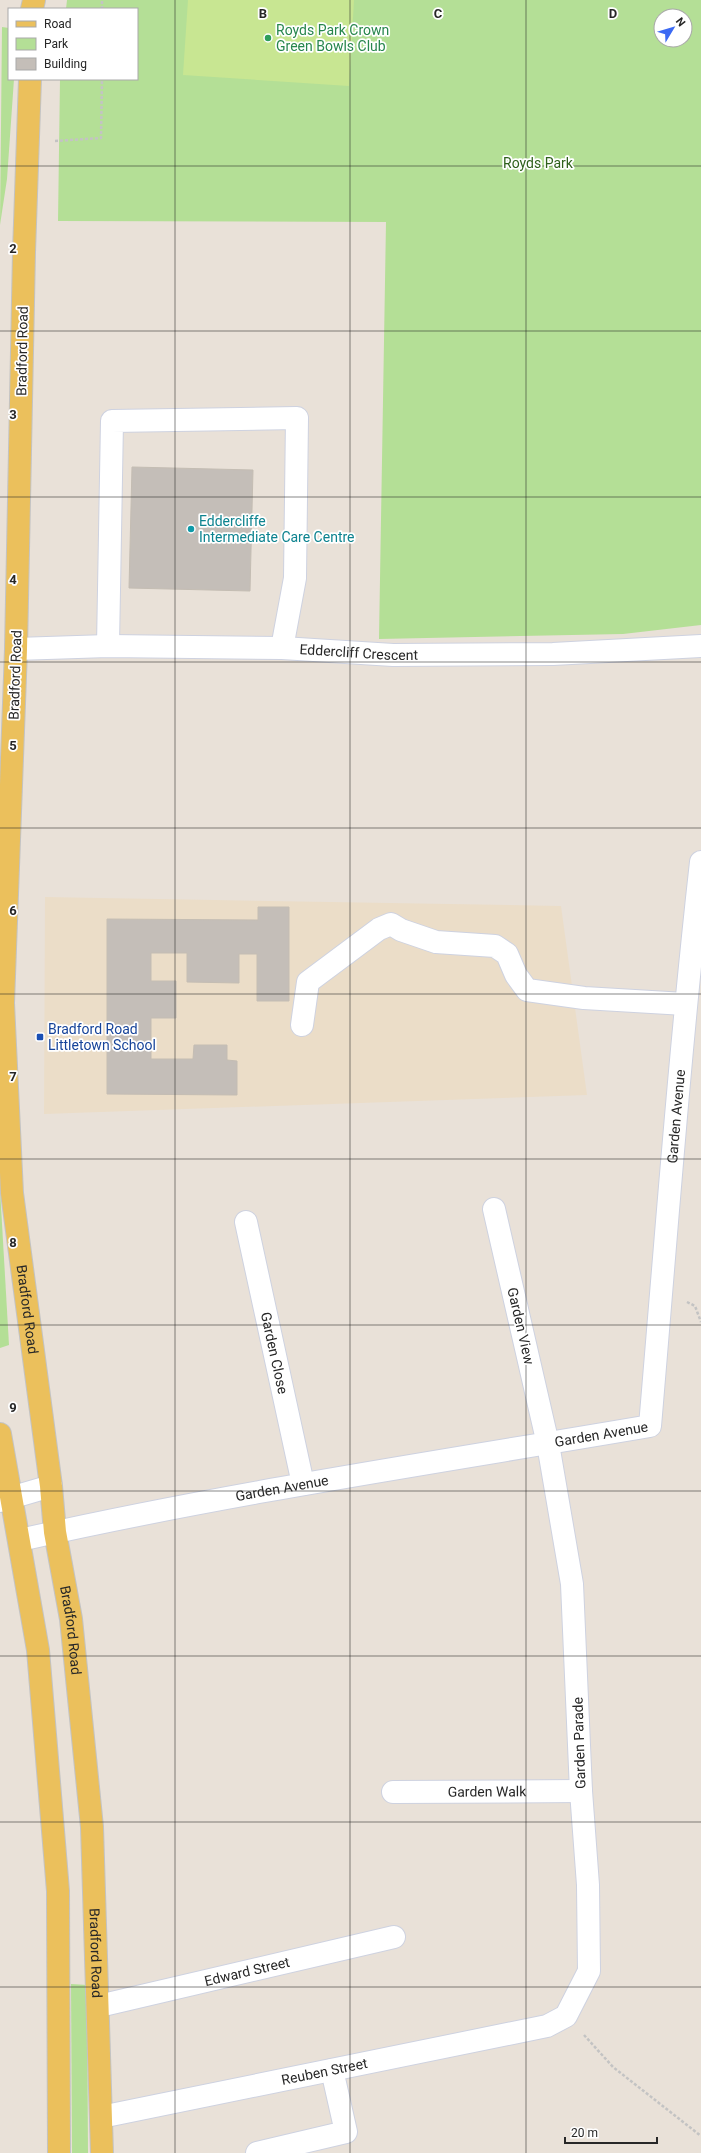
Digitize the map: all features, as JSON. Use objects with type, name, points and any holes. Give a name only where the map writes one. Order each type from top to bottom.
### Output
[{"type":"main road","name":"Bradford Road","points":[[30,80],[8,648],[3,1003],[12,1193],[51,1486],[55,1532],[70,1619],[92,1827],[99,2006],[102,2153]]},
{"type":"main road","points":[[0,1434],[6,1499],[20,1540],[38,1650],[58,1891],[59,2153]]},
{"type":"street","points":[[108,646],[112,421],[297,418],[295,578],[282,648]]},
{"type":"street","name":"Eddercliff Crescent","points":[[8,648],[108,646],[282,648],[393,655],[553,654],[701,646]]},
{"type":"street","name":"Garden Avenue","points":[[20,1540],[303,1484],[650,1426],[686,1004],[701,862]]},
{"type":"street","points":[[302,1025],[308,982],[379,929],[390,924],[400,930],[436,942],[495,946],[507,954],[516,975],[527,990],[584,998],[686,1004]]},
{"type":"street","name":"Garden View","points":[[494,1208],[548,1444]]},
{"type":"street","name":"Garden Close","points":[[246,1222],[303,1484]]},
{"type":"street","name":"Garden Parade","points":[[548,1444],[572,1584],[581,1791],[588,1885],[589,1972],[566,2016]]},
{"type":"street","points":[[6,1499],[51,1486]]},
{"type":"street","name":"Garden Walk","points":[[393,1792],[581,1791]]},
{"type":"street","name":"Edward Street","points":[[99,2006],[394,1937]]},
{"type":"street","name":"Reuben Street","points":[[101,2117],[547,2026],[566,2016]]},
{"type":"street","points":[[257,2153],[346,2132],[332,2070]]},
{"type":"path","points":[[28,142],[101,138],[102,80]]},
{"type":"path","points":[[566,2016],[614,2067],[701,2136]]},
{"type":"shaded area","points":[[45,897],[561,906],[587,1095],[44,1114]]},
{"type":"green space","name":"Royds Park","points":[[67,0],[701,0],[701,625],[623,634],[379,639],[386,222],[58,221],[60,80],[138,80],[138,8],[66,8]]},
{"type":"green space","name":"Royds Park Crown Green Bowls Club","points":[[188,0],[354,0],[349,86],[183,75]]},
{"type":"green space","points":[[2,27],[8,28],[8,80],[14,80],[7,179],[0,225]]},
{"type":"green space","points":[[0,1189],[9,1345],[0,1348]]},
{"type":"green space","points":[[71,1984],[87,1985],[88,2153],[72,2153]]},
{"type":"building","name":"Eddercliffe Intermediate Care Centre","points":[[132,467],[253,470],[250,591],[129,588]]},
{"type":"building","points":[[258,907],[289,907],[289,1001],[257,1001],[257,954],[239,954],[239,983],[187,982],[187,953],[151,953],[151,981],[176,981],[176,1018],[151,1018],[151,1059],[193,1059],[194,1045],[227,1045],[227,1060],[237,1061],[237,1095],[107,1094],[107,919],[258,920]]},
{"type":"place","name":"Royds Park Crown Green Bowls Club","points":[[268,38]]},
{"type":"place","name":"Eddercliffe Intermediate Care Centre","points":[[191,529]]},
{"type":"place","name":"Bradford Road Littletown School","points":[[40,1037]]}]
